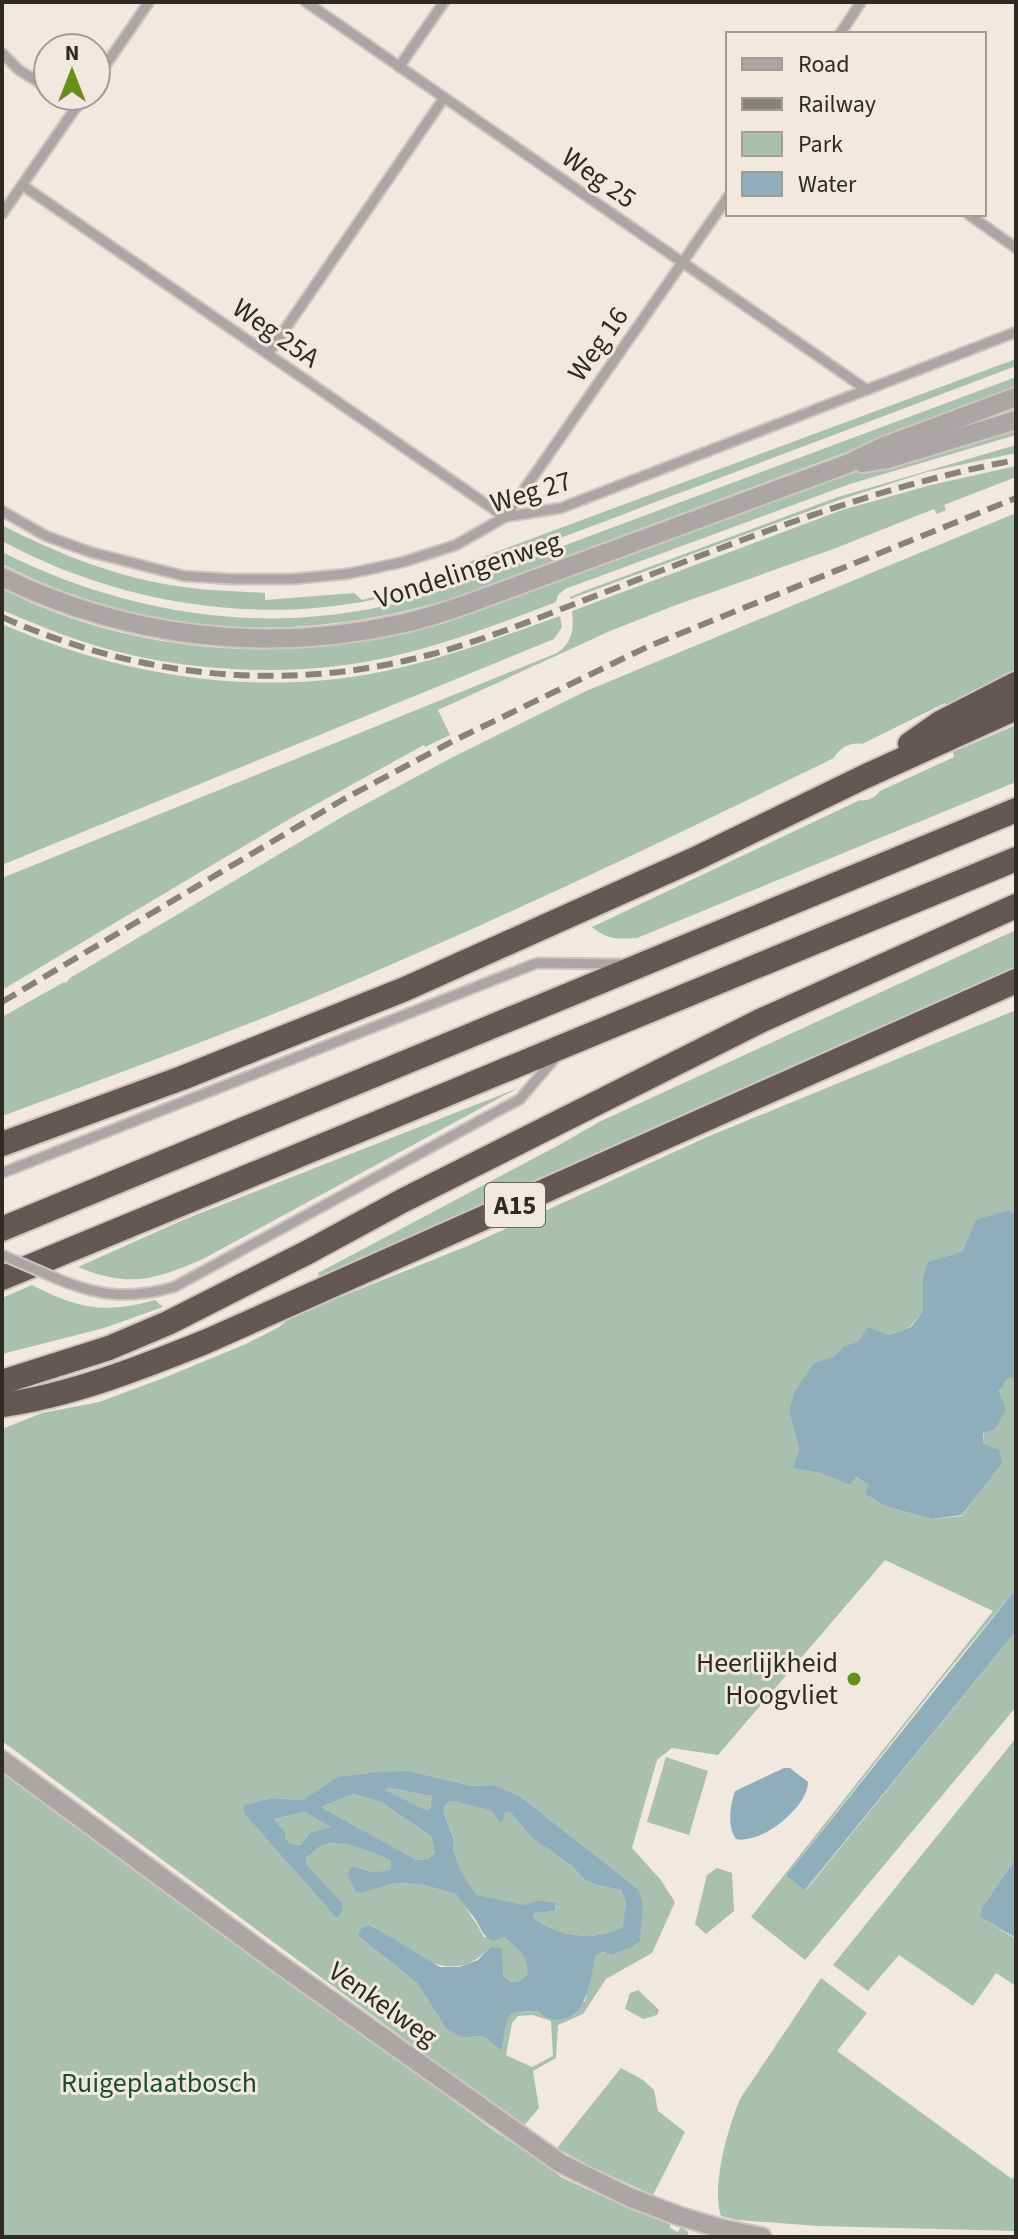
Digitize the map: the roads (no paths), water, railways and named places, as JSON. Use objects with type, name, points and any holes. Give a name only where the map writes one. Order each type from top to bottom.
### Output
[{"type":"highway","points":[[2,1144],[182,1078],[405,989],[693,860],[866,776],[1016,684]]},
{"type":"highway","points":[[943,731],[1016,708]]},
{"type":"highway","points":[[2,1229],[1016,810]]},
{"type":"highway","points":[[2,1278],[1016,859]]},
{"type":"highway","name":"A15","points":[[3,1397],[168,1323],[760,1021],[1016,906]]},
{"type":"highway","name":"A15","points":[[3,1397],[102,1380],[205,1342],[1016,981]]},
{"type":"street","name":"Vondelingenweg","points":[[2,577],[37,593],[128,623],[211,636],[258,639],[342,634],[401,624],[447,611],[847,464],[882,447],[1016,397]]},
{"type":"street","name":"Vondelingenweg","points":[[847,464],[888,459],[1016,420]]},
{"type":"street","name":"Venkelweg","points":[[2,1760],[286,1969],[560,2163],[629,2197],[679,2216],[762,2237]]},
{"type":"lane","points":[[112,56],[149,2]]},
{"type":"lane","name":"Weg 25","points":[[306,2],[867,390]]},
{"type":"lane","points":[[399,67],[444,2]]},
{"type":"lane","points":[[841,32],[861,2]]},
{"type":"lane","points":[[2,53],[32,78]]},
{"type":"lane","points":[[268,354],[444,98]]},
{"type":"lane","points":[[2,214],[73,112]]},
{"type":"lane","name":"Weg 25A","points":[[22,185],[505,517]]},
{"type":"lane","name":"Weg 16","points":[[505,517],[726,200]]},
{"type":"lane","points":[[971,216],[1016,248]]},
{"type":"lane","name":"Weg 27","points":[[2,511],[46,536],[90,552],[184,576],[292,579],[347,574],[403,562],[456,545],[505,517],[561,508],[1016,332]]},
{"type":"lane","points":[[2,1173],[537,963],[642,964]]},
{"type":"lane","points":[[2,1255],[53,1277],[117,1295],[146,1295],[174,1287],[520,1099],[568,1043]]},
{"type":"water","points":[[1008,1210],[1016,1215],[1016,1378],[1008,1378],[999,1392],[1006,1410],[995,1429],[983,1433],[983,1444],[999,1450],[1002,1463],[962,1515],[931,1519],[885,1506],[865,1494],[869,1485],[856,1477],[850,1485],[820,1473],[792,1468],[799,1450],[789,1411],[795,1391],[814,1363],[834,1356],[844,1346],[858,1342],[868,1327],[889,1335],[911,1327],[923,1311],[923,1277],[928,1262],[962,1252],[976,1220]]},
{"type":"water","points":[[1016,1589],[1016,1631],[805,1890],[786,1876]]},
{"type":"water","points":[[790,1768],[808,1782],[800,1802],[792,1813],[770,1830],[758,1836],[736,1839],[730,1816],[735,1791]]},
{"type":"water","points":[[409,1771],[472,1786],[495,1785],[521,1797],[638,1889],[643,1904],[640,1941],[611,1955],[604,1952],[596,1955],[589,1988],[572,2016],[562,2019],[549,2018],[535,2011],[512,2013],[507,2019],[501,2050],[480,2036],[464,2038],[447,2030],[417,1983],[357,1935],[362,1927],[370,1925],[440,1967],[459,1967],[478,1960],[490,1947],[502,1948],[503,1975],[511,1982],[527,1975],[527,1963],[518,1949],[505,1937],[493,1941],[486,1936],[456,1894],[420,1884],[396,1883],[356,1892],[348,1875],[350,1868],[391,1870],[391,1861],[358,1847],[331,1843],[315,1850],[307,1857],[306,1864],[341,1902],[343,1910],[337,1918],[244,1813],[244,1805],[271,1798],[303,1800],[338,1777]],"holes":[[[389,1788],[432,1796],[430,1809],[426,1810],[385,1790]],[[353,1794],[381,1802],[431,1836],[435,1853],[428,1859],[417,1860],[321,1807]],[[453,1801],[491,1810],[500,1822],[503,1822],[505,1812],[511,1813],[533,1839],[571,1865],[585,1880],[621,1890],[626,1903],[623,1927],[600,1935],[566,1933],[533,1918],[533,1913],[555,1911],[556,1903],[541,1900],[523,1905],[476,1895],[461,1872],[453,1849],[454,1839],[443,1811],[447,1803]],[[305,1812],[331,1827],[311,1832],[300,1845],[291,1844],[274,1819]]]},
{"type":"water","points":[[1016,1858],[1016,1938],[980,1917],[981,1909]]},
{"type":"railway","points":[[2,617],[95,651],[190,671],[287,676],[385,665],[441,652],[496,634],[755,535],[858,500],[962,471],[1016,460]]},
{"type":"railway","points":[[2,1002],[344,799],[453,741],[647,647],[1016,498]]},
{"type":"place","name":"Heerlijkheid Hoogvliet","points":[[854,1679]]},
{"type":"park label","name":"Ruigeplaatbosch","points":[[159,2083]]}]
